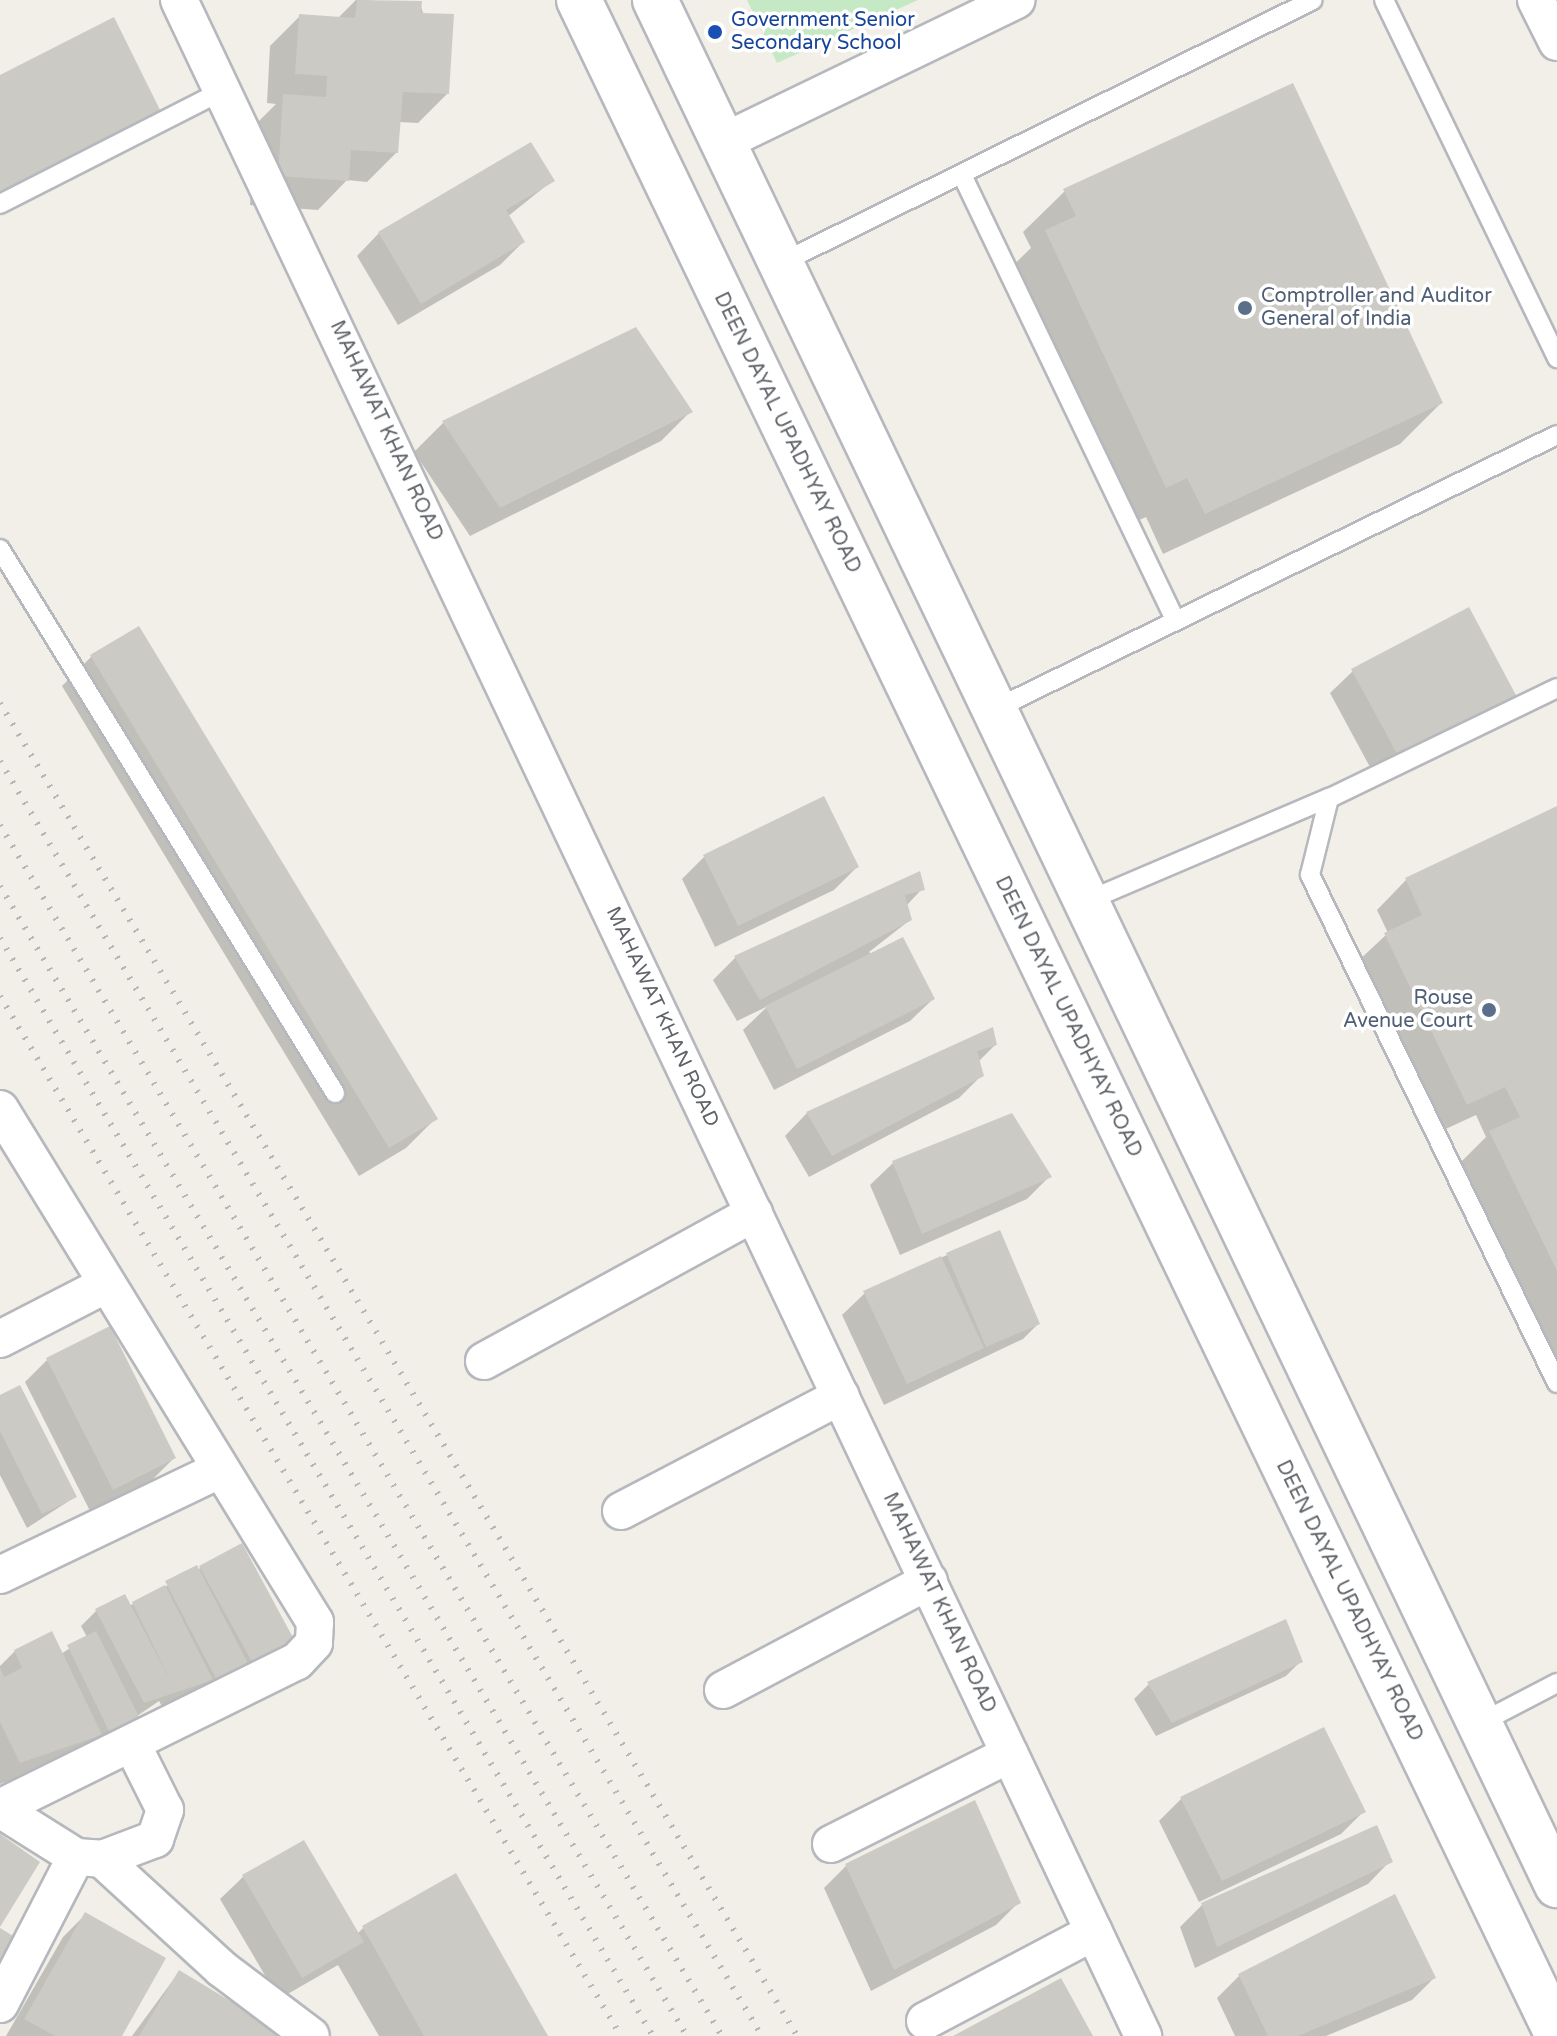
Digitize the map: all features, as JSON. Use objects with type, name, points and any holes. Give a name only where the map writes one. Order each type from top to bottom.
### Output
[{"type":"main road","name":"DEEN DAYAL UPADHYAY ROAD","points":[[579,0],[1557,2034]]},
{"type":"main road","points":[[655,0],[1557,1885]]},
{"type":"street","name":"MAHAWAT KHAN ROAD","points":[[179,0],[1143,2036]]},
{"type":"street","points":[[723,142],[1017,0]]},
{"type":"street","points":[[1536,0],[1557,42]]},
{"type":"street","points":[[0,1109],[105,1285],[315,1622],[314,1643],[297,1661],[1,1810]]},
{"type":"street","points":[[484,1361],[754,1213]]},
{"type":"street","points":[[0,1339],[105,1285]]},
{"type":"street","points":[[621,1511],[841,1396]]},
{"type":"street","points":[[0,1575],[219,1470]]},
{"type":"street","points":[[723,1690],[929,1581]]},
{"type":"street","points":[[0,2004],[89,1858],[155,1839],[165,1825],[165,1810],[132,1744]]},
{"type":"street","points":[[831,1844],[1010,1754]]},
{"type":"street","points":[[1,1810],[89,1858],[222,1969],[311,2036]]},
{"type":"street","points":[[925,2021],[1094,1932]]},
{"type":"lane","points":[[781,263],[963,177],[1313,0]]},
{"type":"lane","points":[[1384,0],[1557,358]]},
{"type":"lane","points":[[0,204],[224,90]]},
{"type":"lane","points":[[963,177],[1176,621]]},
{"type":"lane","points":[[995,709],[1557,435]]},
{"type":"lane","points":[[0,549],[335,1093]]},
{"type":"lane","points":[[1087,901],[1329,798],[1557,688]]},
{"type":"lane","points":[[1329,798],[1310,875],[1557,1383]]},
{"type":"lane","points":[[1480,1723],[1557,1683]]},
{"type":"green space","points":[[747,0],[918,0],[777,63]]},
{"type":"building","points":[[357,0],[422,1],[421,13],[454,14],[449,94],[403,92],[398,153],[351,150],[349,181],[278,176],[283,94],[326,97],[327,76],[295,74],[299,14],[355,18]]},
{"type":"building","points":[[114,17],[162,114],[0,193],[0,75]]},
{"type":"building","points":[[1293,83],[1443,403],[1205,514],[1187,478],[1166,488],[1045,230],[1076,216],[1063,189]]},
{"type":"building","points":[[531,142],[555,181],[506,210],[525,242],[421,304],[378,232]]},
{"type":"building","points":[[636,327],[693,412],[500,508],[442,421]]},
{"type":"building","points":[[1469,607],[1517,697],[1400,759],[1351,669]]},
{"type":"building","points":[[139,626],[438,1119],[389,1148],[90,655]]},
{"type":"building","points":[[824,796],[859,867],[738,926],[703,855]]},
{"type":"building","name":"Rouse Avenue Court","points":[[1557,806],[1557,1271],[1489,1131],[1520,1117],[1505,1087],[1467,1105],[1384,933],[1422,915],[1405,878]]},
{"type":"building","points":[[920,871],[925,890],[905,895],[912,920],[760,1000],[734,956]]},
{"type":"building","points":[[903,937],[935,999],[797,1069],[765,1006]]},
{"type":"building","points":[[993,1027],[997,1045],[977,1051],[984,1076],[832,1156],[806,1112]]},
{"type":"building","points":[[1012,1113],[1052,1177],[922,1234],[892,1161]]},
{"type":"building","points":[[1000,1230],[1040,1324],[986,1347],[946,1253]]},
{"type":"building","points":[[941,1256],[984,1348],[907,1384],[863,1291]]},
{"type":"building","points":[[110,1326],[176,1458],[113,1490],[46,1358]]},
{"type":"building","points":[[20,1385],[77,1497],[42,1514],[0,1431],[0,1395]]},
{"type":"building","points":[[242,1543],[298,1647],[256,1669],[199,1566]]},
{"type":"building","points":[[197,1565],[255,1677],[224,1694],[165,1581]]},
{"type":"building","points":[[165,1585],[213,1680],[144,1703],[95,1609],[125,1594],[172,1684],[132,1602]]},
{"type":"building","points":[[1286,1619],[1303,1662],[1172,1723],[1147,1682]]},
{"type":"building","points":[[52,1631],[102,1735],[20,1763],[0,1722],[0,1668],[4,1677],[22,1668],[14,1650]]},
{"type":"building","points":[[96,1631],[140,1719],[110,1733],[67,1645]]},
{"type":"building","points":[[1324,1727],[1366,1812],[1222,1881],[1180,1797]]},
{"type":"building","points":[[975,1800],[1021,1903],[894,1970],[845,1864]]},
{"type":"building","points":[[1377,1825],[1393,1862],[1217,1947],[1201,1903]]},
{"type":"building","points":[[0,1834],[40,1862],[0,1927]]},
{"type":"building","points":[[304,1840],[364,1942],[302,1978],[242,1875]]},
{"type":"building","points":[[456,1873],[548,2036],[424,2036],[362,1926]]},
{"type":"building","points":[[1395,1894],[1436,1978],[1298,2036],[1268,2036],[1238,1974]]},
{"type":"building","points":[[85,1912],[166,1958],[122,2036],[55,2036],[24,2019]]},
{"type":"building","points":[[0,1928],[18,1939],[0,1966]]},
{"type":"building","points":[[179,1970],[288,2036],[139,2036]]},
{"type":"building","points":[[1061,1978],[1093,2036],[953,2036]]},
{"type":"railway","points":[[0,703],[797,2036]]},
{"type":"railway","points":[[0,761],[762,2036]]},
{"type":"railway","points":[[0,825],[722,2036]]},
{"type":"railway","points":[[0,886],[687,2036]]},
{"type":"railway","points":[[0,938],[653,2036]]},
{"type":"railway","points":[[0,996],[621,2036]]},
{"type":"place","name":"Government Senior Secondary School","points":[[715,32]]},
{"type":"place","name":"Comptroller and Auditor General of India","points":[[1245,308]]},
{"type":"place","name":"Rouse Avenue Court","points":[[1489,1010]]}]
